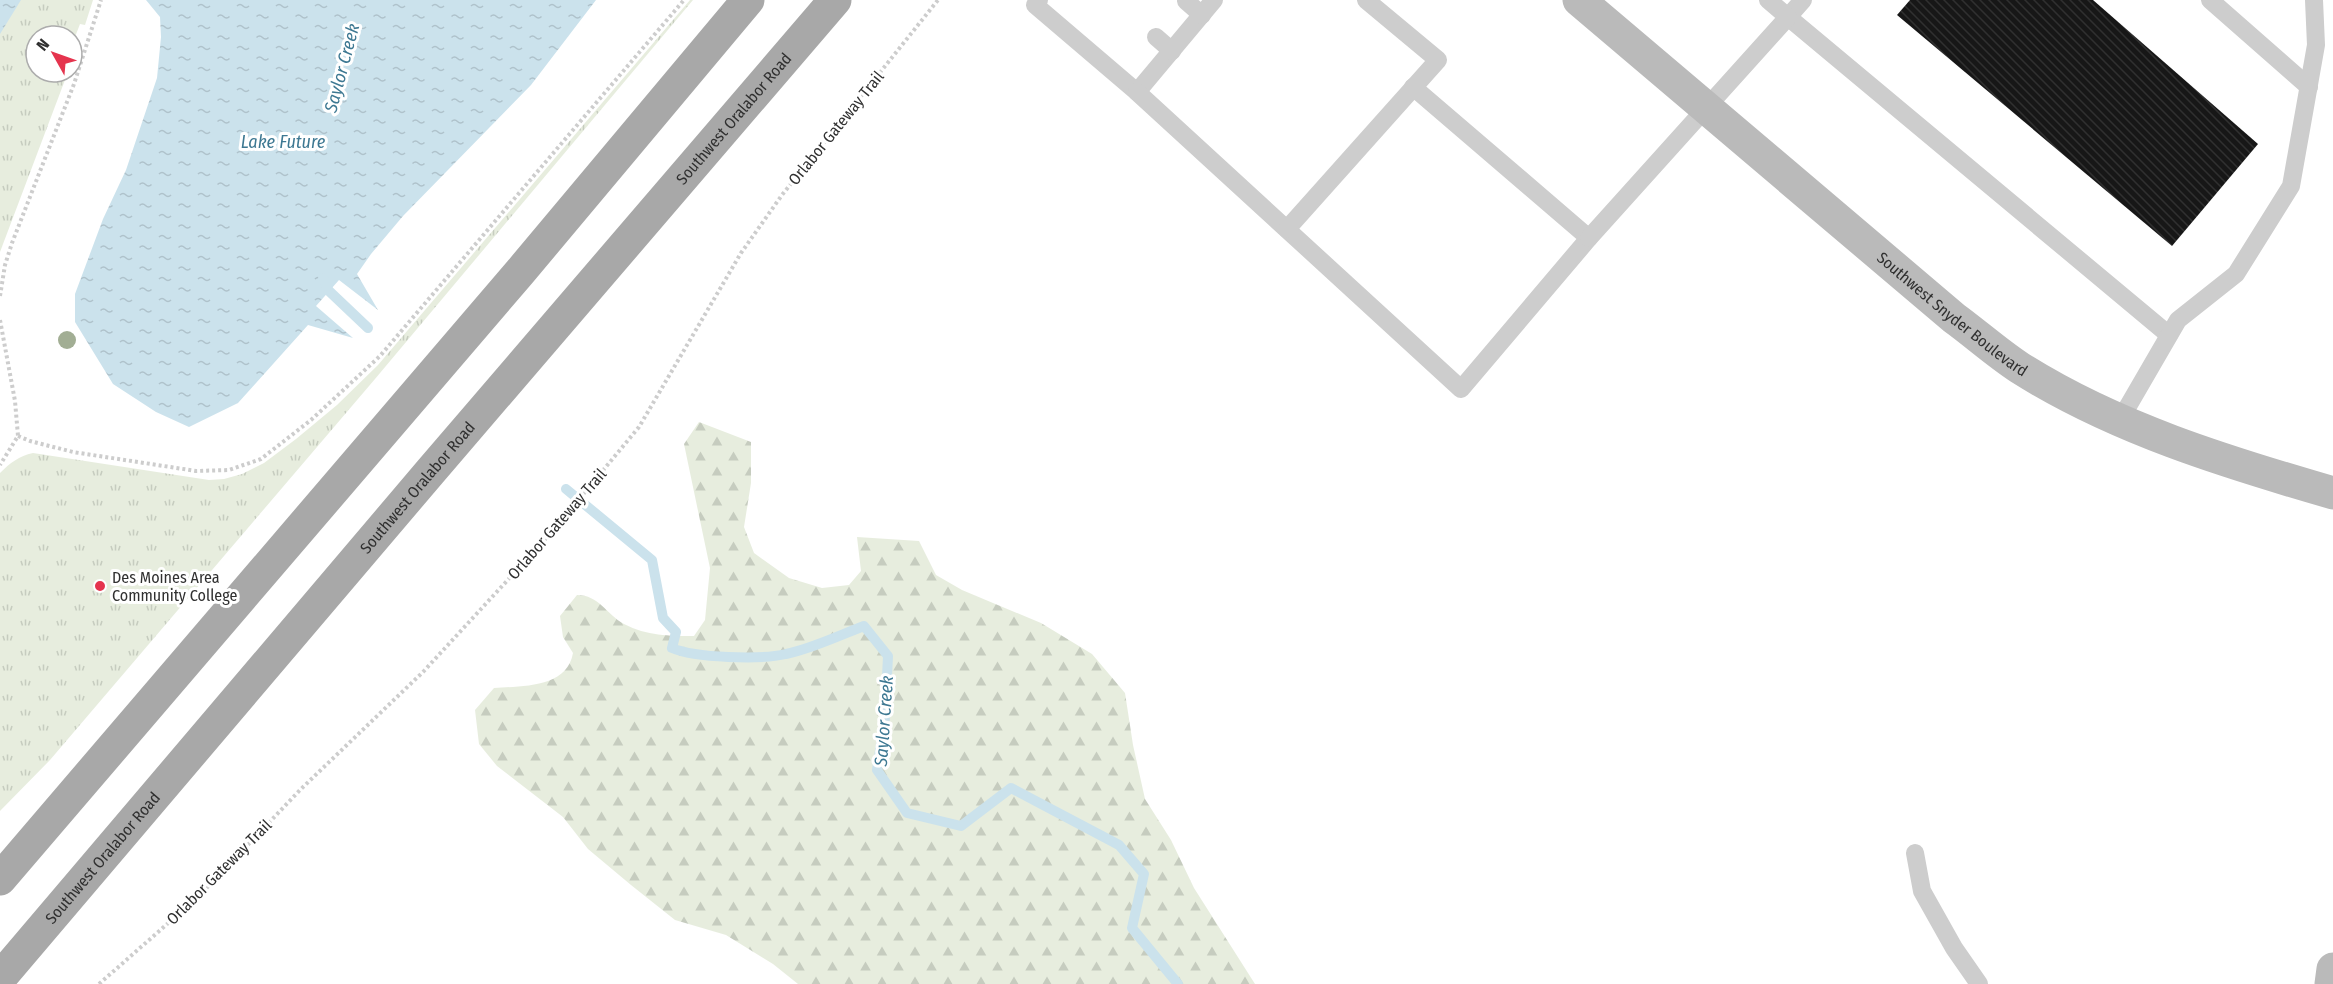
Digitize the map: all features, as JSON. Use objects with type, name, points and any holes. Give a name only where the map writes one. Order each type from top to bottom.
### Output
[{"type":"main road","points":[[0,879],[520,272],[748,0]]},
{"type":"main road","name":"Southwest Oralabor Road","points":[[0,978],[835,0]]},
{"type":"street","name":"Southwest Snyder Boulevard","points":[[1563,0],[1626,39]]},
{"type":"street","name":"Southwest Snyder Boulevard","points":[[1579,0],[1954,318],[2019,367],[2077,400],[2144,431],[2258,471],[2333,493]]},
{"type":"street","points":[[2331,984],[2333,969]]},
{"type":"lane","points":[[1039,0],[1035,5],[1137,92],[1461,389],[1589,238],[1803,0]]},
{"type":"lane","points":[[1137,92],[1214,0]]},
{"type":"lane","points":[[1287,229],[1438,60],[1366,0]]},
{"type":"lane","points":[[1768,0],[2169,335]]},
{"type":"lane","points":[[2210,0],[2309,87]]},
{"type":"lane","points":[[2120,420],[2178,320],[2236,274],[2291,186],[2316,45],[2314,0]]},
{"type":"lane","points":[[1186,2],[1202,15]]},
{"type":"lane","points":[[1156,37],[1172,51]]},
{"type":"lane","points":[[1413,87],[1589,238]]},
{"type":"lane","points":[[1915,853],[1922,891],[1954,948],[1979,984]]},
{"type":"path","points":[[0,296],[5,265],[12,243],[74,84],[101,0]]},
{"type":"path","points":[[18,436],[73,452],[196,471],[229,470],[261,459],[311,420],[380,356],[684,0]]},
{"type":"path","name":"Orlabor Gateway Trail","points":[[99,984],[200,896],[301,789],[423,672],[551,533],[639,427],[741,253],[782,195],[938,0]]},
{"type":"path","points":[[0,320],[15,401],[18,436],[0,465]]},
{"type":"green space","points":[[0,0],[93,0],[85,25],[24,24],[24,84],[63,84],[0,252]]},
{"type":"green space","points":[[690,0],[693,0],[375,379],[50,760],[0,811],[0,473],[15,460],[33,453],[209,480],[242,474],[264,463],[337,405],[378,365]]},
{"type":"green space","points":[[699,422],[751,442],[751,483],[744,527],[754,553],[789,578],[822,588],[849,585],[861,571],[857,537],[919,541],[936,575],[962,590],[1041,623],[1092,654],[1125,693],[1145,799],[1171,840],[1194,888],[1255,984],[798,984],[773,964],[726,935],[675,920],[588,849],[563,817],[497,766],[479,744],[475,710],[494,688],[542,683],[562,673],[573,653],[563,637],[560,616],[577,595],[591,598],[624,624],[650,633],[694,636],[705,620],[710,568],[684,444]]},
{"type":"water","points":[[0,0],[21,0],[0,34]]},
{"type":"water","name":"Lake Future","points":[[146,0],[596,0],[531,85],[403,216],[371,254],[357,274],[378,310],[339,280],[316,306],[353,338],[308,325],[238,403],[189,427],[156,412],[113,384],[75,322],[75,294],[103,219],[126,170],[157,78],[161,37],[160,17]]},
{"type":"building","points":[[1910,0],[2093,0],[2258,144],[2172,246],[1897,15]]},
{"type":"waterway","name":"Saylor Creek","points":[[323,278],[329,291],[368,328]]},
{"type":"waterway","name":"Saylor Creek","points":[[566,489],[652,560],[663,618],[676,632],[672,648],[712,656],[775,656],[805,649],[864,626],[888,656],[885,718],[877,770],[907,813],[961,826],[1011,788],[1119,845],[1144,874],[1132,928],[1178,984]]},
{"type":"place","name":"Des Moines Area Community College","points":[[100,586]]}]
